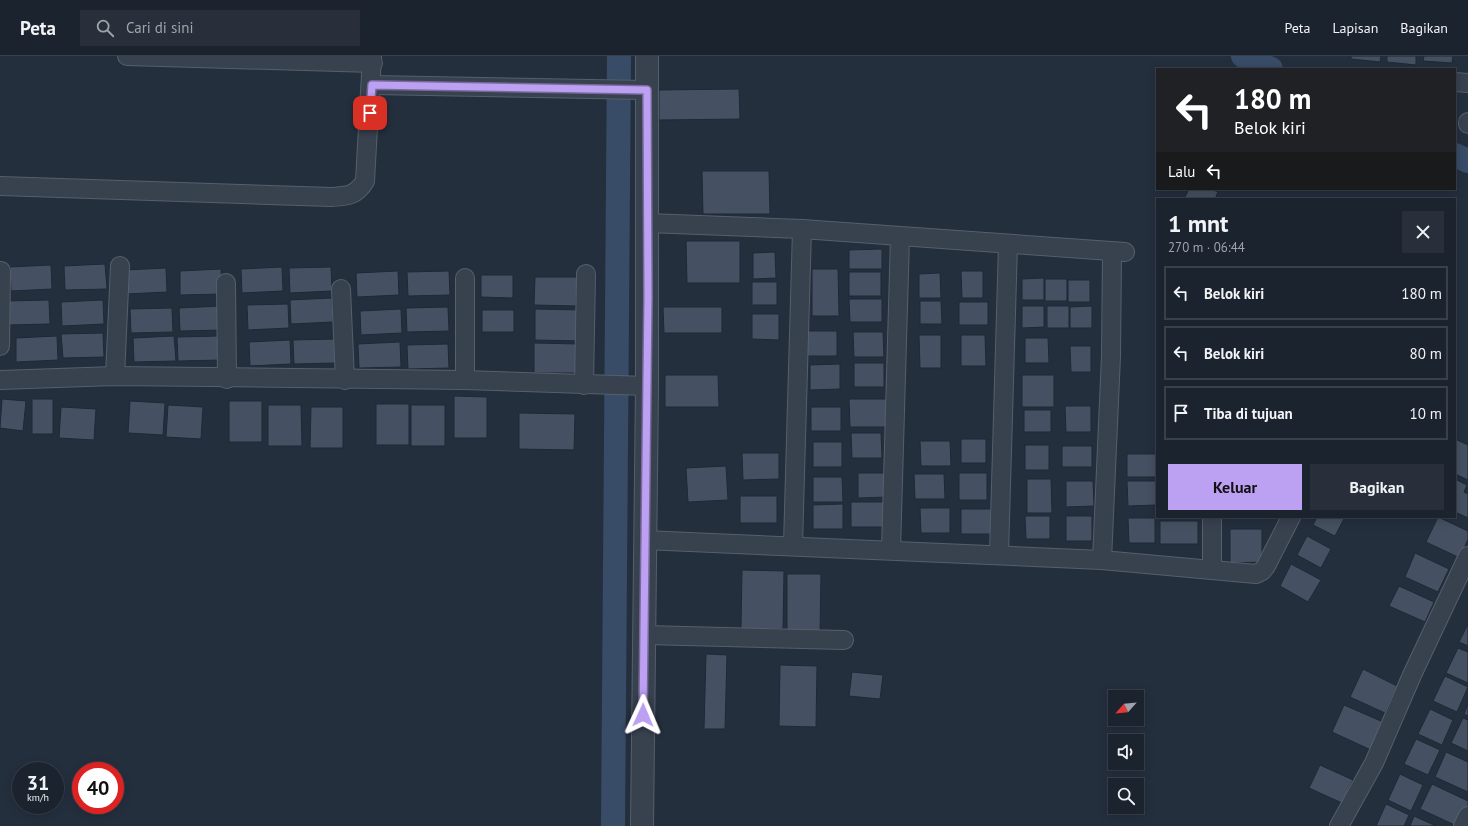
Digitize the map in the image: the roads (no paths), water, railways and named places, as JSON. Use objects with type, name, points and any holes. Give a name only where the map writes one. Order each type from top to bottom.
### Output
[{"type":"street","points":[[0,186],[331,197],[347,196],[359,191],[365,181],[372,85],[372,59],[127,56]]},
{"type":"street","points":[[642,826],[645,636],[644,540],[639,386],[648,223],[640,91],[647,56]]},
{"type":"street","points":[[1456,82],[1468,83]]},
{"type":"street","points":[[372,85],[640,91]]},
{"type":"street","points":[[648,223],[802,229],[1119,252],[1110,372],[1102,560]]},
{"type":"street","points":[[793,545],[802,229]]},
{"type":"street","points":[[890,550],[900,237]]},
{"type":"street","points":[[999,554],[1008,244]]},
{"type":"street","points":[[115,376],[120,266]]},
{"type":"street","points":[[0,346],[1,271]]},
{"type":"street","points":[[586,274],[591,385]]},
{"type":"street","points":[[465,278],[465,380]]},
{"type":"street","points":[[226,283],[227,378]]},
{"type":"street","points":[[341,289],[345,380]]},
{"type":"street","points":[[0,380],[115,376],[345,380],[465,380],[639,386]]},
{"type":"street","points":[[1212,518],[1212,569]]},
{"type":"street","points":[[644,540],[999,554],[1102,560],[1256,574],[1262,571],[1290,518]]},
{"type":"street","points":[[1339,826],[1374,763],[1412,675],[1468,556]]},
{"type":"street","points":[[645,636],[844,640]]},
{"type":"street","points":[[1463,826],[1468,816]]},
{"type":"waterway","points":[[613,826],[619,56]]},
{"type":"waterway","points":[[1243,56],[1269,68]]},
{"type":"waterway","points":[[1456,155],[1468,161]]}]
